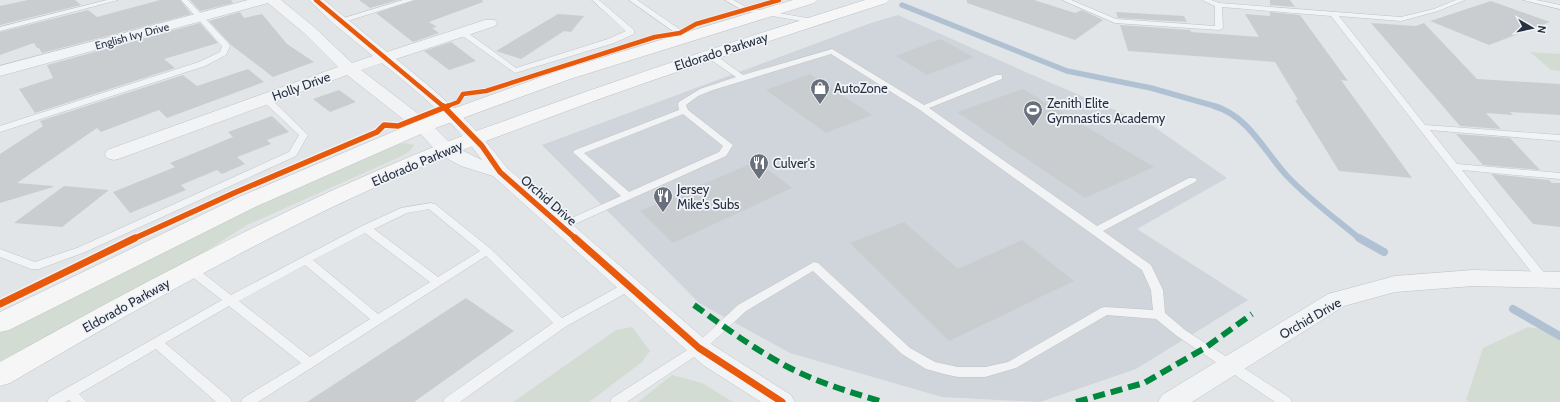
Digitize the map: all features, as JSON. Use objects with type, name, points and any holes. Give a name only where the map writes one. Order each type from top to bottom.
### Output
[{"type":"main road","name":"Eldorado Parkway","points":[[0,322],[247,202],[423,126],[564,74],[809,0]]},
{"type":"main road","name":"Eldorado Parkway","points":[[0,375],[191,270],[288,220],[404,166],[476,138],[708,54],[881,0]]},
{"type":"main road","points":[[687,37],[708,54]]},
{"type":"street","name":"English Ivy Drive","points":[[0,71],[264,0]]},
{"type":"street","name":"Orchid Drive","points":[[273,0],[309,30],[349,69],[423,126],[446,150],[468,162],[500,172]]},
{"type":"street","name":"Orchid Drive","points":[[316,0],[338,21],[384,56],[452,115],[487,151],[500,172],[699,348],[712,358],[782,402]]},
{"type":"street","points":[[309,30],[338,21]]},
{"type":"street","name":"Holly Drive","points":[[114,154],[384,56],[490,23]]},
{"type":"street","name":"Orchid Drive","points":[[1171,402],[1336,300],[1395,284],[1474,278],[1551,280]]},
{"type":"lane","points":[[0,28],[115,0]]},
{"type":"lane","points":[[0,129],[202,64],[223,53],[226,46],[184,0]]},
{"type":"lane","points":[[338,21],[411,0]]},
{"type":"lane","points":[[461,32],[515,71],[611,41],[631,32],[595,0]]},
{"type":"lane","points":[[632,0],[687,37]]},
{"type":"lane","points":[[728,0],[746,10],[813,21]]},
{"type":"lane","points":[[1065,0],[1115,21],[1219,28],[1218,5]]},
{"type":"lane","points":[[1077,4],[1088,0]]},
{"type":"lane","points":[[1205,0],[1218,5],[1401,19],[1436,10],[1462,0]]},
{"type":"lane","points":[[1526,0],[1560,7]]},
{"type":"lane","points":[[1333,14],[1422,127],[1551,280]]},
{"type":"lane","points":[[562,226],[723,154],[728,145],[684,111],[682,104],[691,96],[742,78],[832,51],[923,108],[1147,268],[1157,290],[1159,315]]},
{"type":"lane","points":[[708,54],[742,78]]},
{"type":"lane","points":[[923,108],[999,77]]},
{"type":"lane","points":[[0,253],[35,266],[81,250],[293,154],[304,135],[266,99]]},
{"type":"lane","points":[[627,196],[578,152],[684,111]]},
{"type":"lane","points":[[1422,127],[1560,138]]},
{"type":"lane","points":[[1455,167],[1560,176]]},
{"type":"lane","points":[[1096,231],[1192,180]]},
{"type":"lane","points":[[54,402],[75,397],[157,342],[366,228],[405,210],[431,206],[487,251],[561,324]]},
{"type":"lane","points":[[366,228],[438,282]]},
{"type":"lane","points":[[248,402],[487,251]]},
{"type":"lane","points":[[306,260],[378,320]]},
{"type":"lane","points":[[617,402],[699,348],[742,308],[814,266],[905,351],[933,366],[949,371],[983,373],[1006,368],[1105,311],[1159,315],[1181,333],[1285,402]]},
{"type":"lane","points":[[191,270],[232,300],[310,363]]},
{"type":"lane","points":[[450,402],[561,324],[629,286]]},
{"type":"lane","points":[[157,342],[225,402]]},
{"type":"shaded area","points":[[898,15],[1037,77],[1153,126],[1227,178],[1137,229],[1248,300],[1136,369],[1040,402],[942,397],[790,353],[699,303],[542,145],[871,23]]},
{"type":"shaded area","points":[[1530,52],[1560,54],[1560,71],[1551,70]]},
{"type":"shaded area","points":[[405,143],[414,145],[410,151],[400,157],[247,225],[203,253],[0,361],[0,332],[181,239],[390,146]]},
{"type":"shaded area","points":[[632,327],[650,351],[642,362],[589,402],[513,402],[616,330]]},
{"type":"shaded area","points":[[1528,327],[1560,332],[1560,402],[1469,402],[1466,400],[1483,348]]},
{"type":"shaded area","points":[[672,375],[702,383],[733,402],[638,402]]},
{"type":"building","points":[[28,0],[75,0],[81,5],[0,25],[0,6]]},
{"type":"building","points":[[160,0],[180,0],[191,14],[42,53],[34,43],[0,55],[0,32],[88,10],[97,17]]},
{"type":"building","points":[[190,0],[231,0],[233,3],[200,11]]},
{"type":"building","points":[[359,0],[398,0],[370,8]]},
{"type":"building","points":[[415,0],[482,0],[483,2],[429,22],[437,27],[432,28],[439,33],[413,42],[376,13]]},
{"type":"building","points":[[967,0],[1034,0],[1075,13],[1082,10],[1103,20],[1075,40],[967,3]]},
{"type":"building","points":[[1270,0],[1290,0],[1295,7],[1270,5]]},
{"type":"building","points":[[1491,1],[1550,22],[1489,45],[1430,21]]},
{"type":"building","points":[[240,12],[244,18],[262,14],[287,44],[314,62],[273,77],[231,45],[209,21]]},
{"type":"building","points":[[1116,12],[1184,16],[1187,22],[1118,18]]},
{"type":"building","points":[[1270,12],[1300,15],[1348,81],[1341,80],[1412,178],[1339,171],[1295,100],[1298,100],[1275,62],[1128,51],[1120,25],[1259,37],[1245,14],[1270,16]]},
{"type":"building","points":[[558,14],[584,16],[571,32],[564,31],[521,59],[496,51]]},
{"type":"building","points":[[200,23],[218,43],[164,59],[175,68],[35,113],[19,89],[53,78],[47,65]]},
{"type":"building","points":[[1371,23],[1416,26],[1424,23],[1477,79],[1560,84],[1560,115],[1510,112],[1513,115],[1486,113],[1501,129],[1460,126]]},
{"type":"building","points":[[940,39],[974,57],[927,75],[896,56]]},
{"type":"building","points":[[451,42],[476,61],[449,70],[424,51]]},
{"type":"building","points":[[248,69],[264,82],[167,118],[159,110],[101,132],[97,128],[17,183],[53,187],[0,203],[0,154],[43,126],[40,121],[183,75],[197,86]]},
{"type":"building","points":[[810,74],[872,115],[826,133],[766,90]]},
{"type":"building","points":[[1023,89],[1154,167],[1085,198],[957,112]]},
{"type":"building","points":[[339,90],[356,102],[330,112],[313,99]]},
{"type":"building","points":[[272,116],[289,132],[267,140],[271,144],[237,157],[245,164],[222,174],[217,170],[181,185],[186,190],[130,213],[113,192],[175,167],[170,163],[233,137],[228,132]]},
{"type":"building","points":[[1456,134],[1510,138],[1540,170],[1483,165]]},
{"type":"building","points":[[757,161],[792,188],[673,243],[640,211]]},
{"type":"building","points":[[1491,174],[1549,180],[1552,183],[1560,183],[1560,227],[1533,224]]},
{"type":"building","points":[[64,186],[109,190],[62,227],[14,223]]},
{"type":"building","points":[[904,222],[958,269],[1022,240],[1074,281],[949,341],[850,243]]},
{"type":"building","points":[[466,298],[514,331],[414,402],[307,402]]},
{"type":"waterway","points":[[902,5],[1067,71],[1151,88],[1218,107]]},
{"type":"waterway","points":[[1214,106],[1226,111],[1247,127],[1296,185],[1360,239]]},
{"type":"waterway","points":[[1359,238],[1384,252]]},
{"type":"waterway","points":[[1513,309],[1560,336]]},
{"type":"marked path","points":[[694,305],[723,326],[786,366],[844,390],[883,402]]},
{"type":"marked path","points":[[1076,402],[1144,383],[1205,348],[1252,314]]},
{"type":"cycle path","points":[[316,0],[339,21],[438,101],[482,146],[500,172],[699,348],[712,358],[782,402]]},
{"type":"cycle path","points":[[0,304],[187,214],[281,172],[377,132],[384,125],[398,126],[458,102],[463,94],[486,91],[655,37],[680,33],[696,24],[779,0]]},
{"type":"place","name":"AutoZone","points":[[820,105]]},
{"type":"place","name":"Zenith Elite Gymnastics Academy","points":[[1033,127]]},
{"type":"place","name":"Culver's","points":[[759,180]]},
{"type":"place","name":"Jersey Mike's Subs","points":[[663,213]]}]
